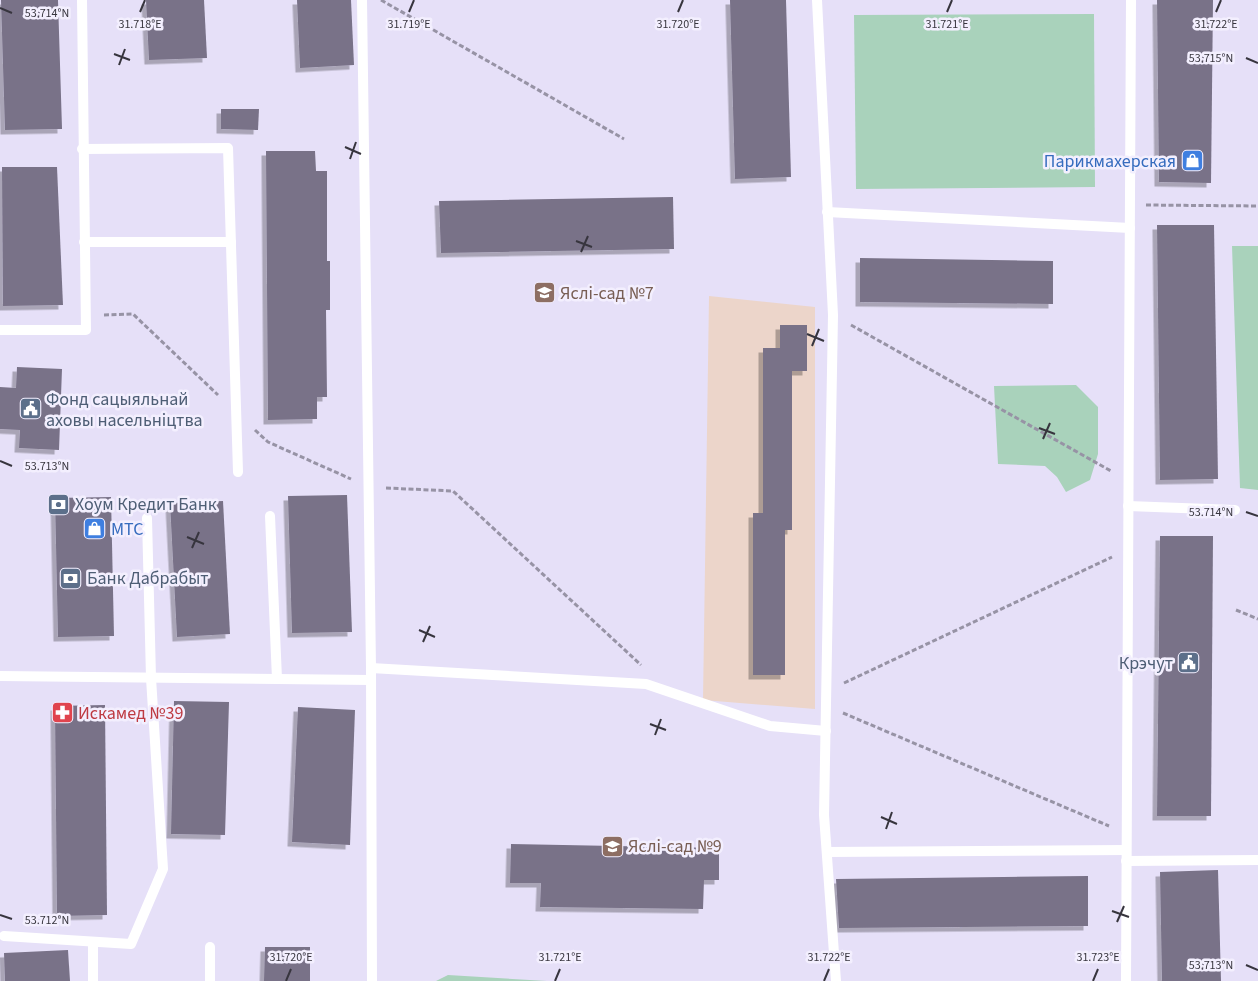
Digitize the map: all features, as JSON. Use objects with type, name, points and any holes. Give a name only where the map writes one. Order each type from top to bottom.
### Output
[{"type":"lane","points":[[0,330],[86,330],[82,149],[82,0]]},
{"type":"lane","points":[[362,0],[371,668],[372,981]]},
{"type":"lane","points":[[817,0],[833,315],[824,815],[836,981]]},
{"type":"lane","points":[[1126,981],[1131,0]]},
{"type":"lane","points":[[82,149],[228,148],[238,472]]},
{"type":"lane","points":[[827,212],[1130,228]]},
{"type":"lane","points":[[84,242],[231,242]]},
{"type":"lane","points":[[1128,506],[1235,510]]},
{"type":"lane","points":[[270,516],[277,679]]},
{"type":"lane","points":[[4,936],[131,944],[163,869],[151,678],[147,518]]},
{"type":"lane","points":[[371,668],[646,684],[770,726],[826,730]]},
{"type":"lane","points":[[0,676],[371,680]]},
{"type":"lane","points":[[827,852],[1126,850]]},
{"type":"lane","points":[[1126,861],[1258,860]]},
{"type":"lane","points":[[93,942],[93,981]]},
{"type":"lane","points":[[210,947],[210,981]]},
{"type":"path","points":[[381,0],[624,138]]},
{"type":"path","points":[[1130,205],[1258,206]]},
{"type":"path","points":[[833,315],[1128,481]]},
{"type":"path","points":[[826,692],[1128,549]]},
{"type":"path","points":[[1236,610],[1258,619]]},
{"type":"path","points":[[826,706],[1127,834]]},
{"type":"shaded area","points":[[709,296],[815,307],[815,709],[703,700]]},
{"type":"green space","points":[[1094,14],[1095,187],[856,189],[854,15]]},
{"type":"green space","points":[[1232,246],[1258,246],[1258,490],[1240,488]]},
{"type":"green space","points":[[1076,385],[1098,407],[1098,454],[1090,480],[1066,492],[1057,477],[1045,466],[998,464],[994,386]]},
{"type":"green space","points":[[448,975],[547,981],[436,981]]},
{"type":"building","points":[[1,0],[58,0],[62,129],[5,130]]},
{"type":"building","points":[[146,0],[204,0],[207,58],[149,60]]},
{"type":"building","points":[[297,0],[351,0],[354,65],[300,68]]},
{"type":"building","points":[[730,0],[786,0],[791,177],[735,179]]},
{"type":"building","points":[[1157,0],[1213,0],[1211,183],[1159,182]]},
{"type":"building","points":[[221,109],[259,109],[258,130],[221,129]]},
{"type":"building","points":[[266,151],[315,151],[316,171],[327,171],[327,261],[330,261],[330,310],[326,310],[327,397],[317,397],[317,419],[268,420]]},
{"type":"building","points":[[2,167],[57,167],[63,305],[3,306]]},
{"type":"building","points":[[673,197],[674,249],[441,253],[439,201]]},
{"type":"building","points":[[1157,225],[1214,225],[1218,479],[1160,480]]},
{"type":"building","points":[[860,258],[1053,261],[1053,304],[860,302]]},
{"type":"building","points":[[780,325],[807,325],[807,371],[792,371],[792,530],[785,530],[785,675],[753,675],[753,513],[763,513],[763,348],[780,348]]},
{"type":"building","name":"Фонд сацыяльнай аховы насельніцтва","points":[[17,367],[62,369],[59,450],[19,448],[20,430],[0,429],[0,387],[16,388]]},
{"type":"building","points":[[347,495],[352,632],[292,633],[288,496]]},
{"type":"building","points":[[111,497],[114,636],[58,637],[55,498]]},
{"type":"building","points":[[223,501],[230,634],[177,637],[170,503]]},
{"type":"building","points":[[1160,536],[1213,536],[1211,816],[1157,816]]},
{"type":"building","points":[[174,701],[229,702],[225,835],[171,834]]},
{"type":"building","points":[[105,705],[107,915],[57,916],[55,706]]},
{"type":"building","points":[[298,707],[355,710],[350,845],[292,842]]},
{"type":"building","points":[[511,844],[719,848],[719,880],[704,880],[703,909],[540,907],[541,883],[510,883]]},
{"type":"building","points":[[1218,870],[1221,981],[1162,981],[1160,872]]},
{"type":"building","points":[[1088,876],[1088,926],[839,928],[836,879]]},
{"type":"building","points":[[265,947],[310,947],[310,981],[264,981]]},
{"type":"building","points":[[68,950],[70,981],[5,981],[4,953]]},
{"type":"place","name":"Парикмахерская","points":[[1192,161]]},
{"type":"place","name":"Яслі-сад №7","points":[[544,293]]},
{"type":"place","name":"Фонд сацыяльнай аховы насельніцтва","points":[[30,409]]},
{"type":"place","name":"Хоум Кредит Банк","points":[[59,504]]},
{"type":"place","name":"МТС","points":[[95,529]]},
{"type":"place","name":"Банк Дабрабыт","points":[[71,578]]},
{"type":"place","name":"Крэчут","points":[[1189,663]]},
{"type":"place","name":"Искамед №39","points":[[62,713]]},
{"type":"place","name":"Яслі-сад №9","points":[[612,846]]}]
